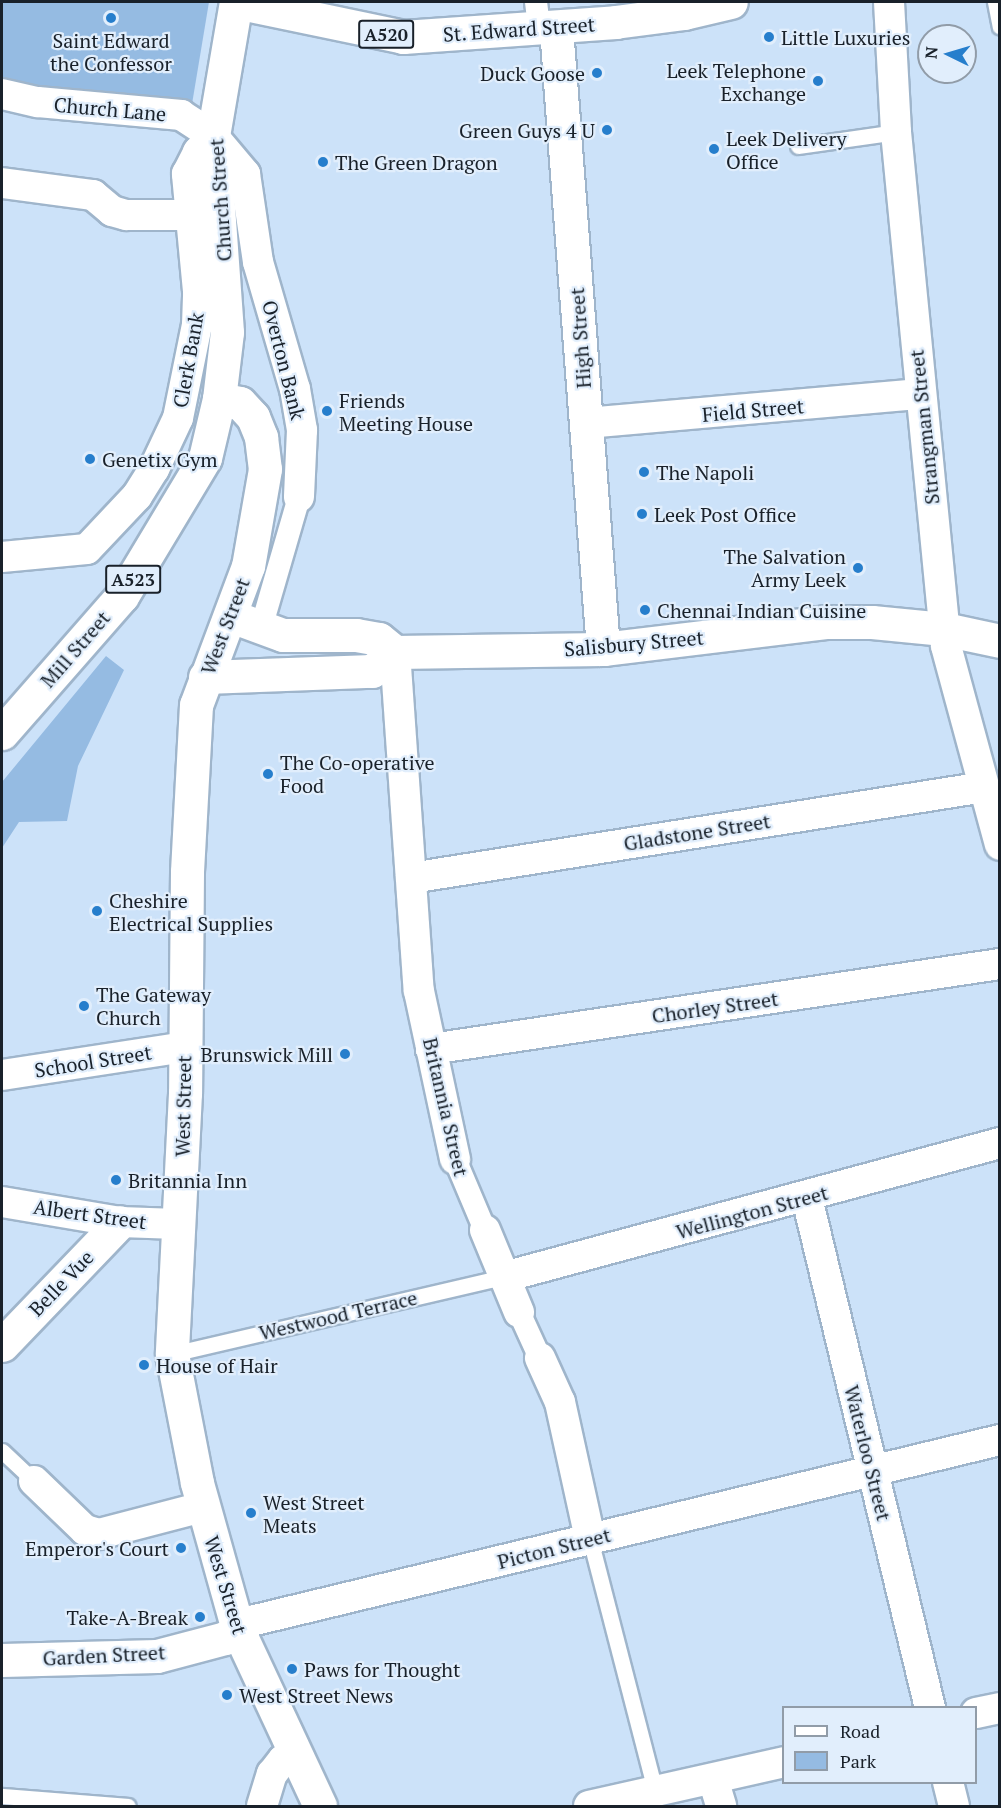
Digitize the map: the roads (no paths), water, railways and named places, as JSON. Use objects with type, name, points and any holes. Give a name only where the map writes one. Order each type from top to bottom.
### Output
[{"type":"main road","name":"St. Edward Street","points":[[236,2],[403,36],[544,19],[684,14],[731,2]]},
{"type":"main road","name":"Church Street","points":[[219,399],[227,332],[213,136],[236,2]]},
{"type":"main road","name":"High Street","points":[[544,19],[587,423],[603,649]]},
{"type":"main road","name":"West Street","points":[[219,399],[240,403],[253,417],[261,437],[265,470],[248,566],[246,622],[205,677],[196,705],[192,746],[184,1047],[172,1354],[174,1380],[203,1507],[238,1630],[320,1806]]},
{"type":"main road","name":"Mill Street","points":[[2,733],[122,596],[205,458],[219,399]]},
{"type":"main road","points":[[205,677],[372,671],[395,652],[379,639],[356,634],[283,635],[246,622]]},
{"type":"main road","name":"Salisbury Street","points":[[395,652],[603,649],[786,626],[872,622],[944,629],[999,641]]},
{"type":"main road","name":"Belle Vue","points":[[2,1345],[120,1222]]},
{"type":"main road","name":"Garden Street","points":[[2,1660],[157,1656],[225,1638],[238,1630]]},
{"type":"street","name":"Strangman Street","points":[[889,2],[896,132],[920,394],[949,669],[999,845]]},
{"type":"street","name":"Church Lane","points":[[2,94],[38,102],[181,115],[213,136]]},
{"type":"street","name":"Clerk Bank","points":[[2,557],[87,549],[137,496],[154,469],[178,418],[194,348],[198,291],[188,174],[198,152],[213,136]]},
{"type":"street","name":"Overton Bank","points":[[213,136],[245,174],[258,262],[295,389],[303,456],[299,497],[246,622]]},
{"type":"street","points":[[2,183],[93,195],[112,212],[126,215],[190,215]]},
{"type":"street","name":"Field Street","points":[[587,423],[920,394]]},
{"type":"street","name":"Britannia Street","points":[[395,652],[420,991],[455,1159],[519,1312],[560,1402],[590,1539]]},
{"type":"street","name":"Gladstone Street","points":[[411,878],[984,787]]},
{"type":"street","name":"Chorley Street","points":[[431,1049],[999,964]]},
{"type":"street","name":"School Street","points":[[2,1075],[184,1047]]},
{"type":"street","name":"Wellington Street","points":[[504,1277],[807,1198],[999,1143]]},
{"type":"street","name":"Waterloo Street","points":[[807,1198],[930,1706]]},
{"type":"street","name":"Albert Street","points":[[2,1202],[120,1222],[178,1224]]},
{"type":"street","name":"Picton Street","points":[[238,1630],[251,1621],[999,1440]]},
{"type":"street","points":[[34,1481],[85,1530],[99,1534],[203,1507]]},
{"type":"street","points":[[977,1713],[999,1708]]},
{"type":"street","points":[[262,1806],[272,1774],[283,1760],[295,1755]]},
{"type":"street","points":[[589,1806],[656,1791],[717,1793],[782,1762]]},
{"type":"street","points":[[948,1784],[954,1806]]},
{"type":"lane","points":[[995,2],[999,27]]},
{"type":"lane","points":[[798,146],[896,132]]},
{"type":"lane","name":"Westwood Terrace","points":[[172,1354],[504,1277]]},
{"type":"lane","points":[[2,1451],[34,1481]]},
{"type":"lane","points":[[590,1539],[656,1791]]},
{"type":"lane","points":[[2,1796],[128,1806]]},
{"type":"place","name":"Saint Edward the Confessor","points":[[111,18]]},
{"type":"place","name":"Little Luxuries","points":[[769,37]]},
{"type":"place","name":"Duck Goose","points":[[597,73]]},
{"type":"place","name":"Leek Telephone Exchange","points":[[818,81]]},
{"type":"place","name":"Green Guys 4 U","points":[[607,130]]},
{"type":"place","name":"Leek Delivery Office","points":[[714,149]]},
{"type":"place","name":"The Green Dragon","points":[[323,162]]},
{"type":"place","name":"Friends Meeting House","points":[[327,411]]},
{"type":"place","name":"Genetix Gym","points":[[90,459]]},
{"type":"place","name":"The Napoli","points":[[644,472]]},
{"type":"place","name":"Leek Post Office","points":[[642,514]]},
{"type":"place","name":"The Salvation Army Leek","points":[[858,568]]},
{"type":"place","name":"Chennai Indian Cuisine","points":[[645,610]]},
{"type":"place","name":"The Co-operative Food","points":[[268,774]]},
{"type":"place","name":"Cheshire Electrical Supplies","points":[[97,911]]},
{"type":"place","name":"The Gateway Church","points":[[84,1006]]},
{"type":"place","name":"Brunswick Mill","points":[[345,1054]]},
{"type":"place","name":"Britannia Inn","points":[[116,1180]]},
{"type":"place","name":"House of Hair","points":[[144,1365]]},
{"type":"place","name":"West Street Meats","points":[[251,1513]]},
{"type":"place","name":"Emperor's Court","points":[[181,1548]]},
{"type":"place","name":"Take-A-Break","points":[[200,1617]]},
{"type":"place","name":"Paws for Thought","points":[[292,1669]]},
{"type":"place","name":"West Street News","points":[[227,1695]]}]
